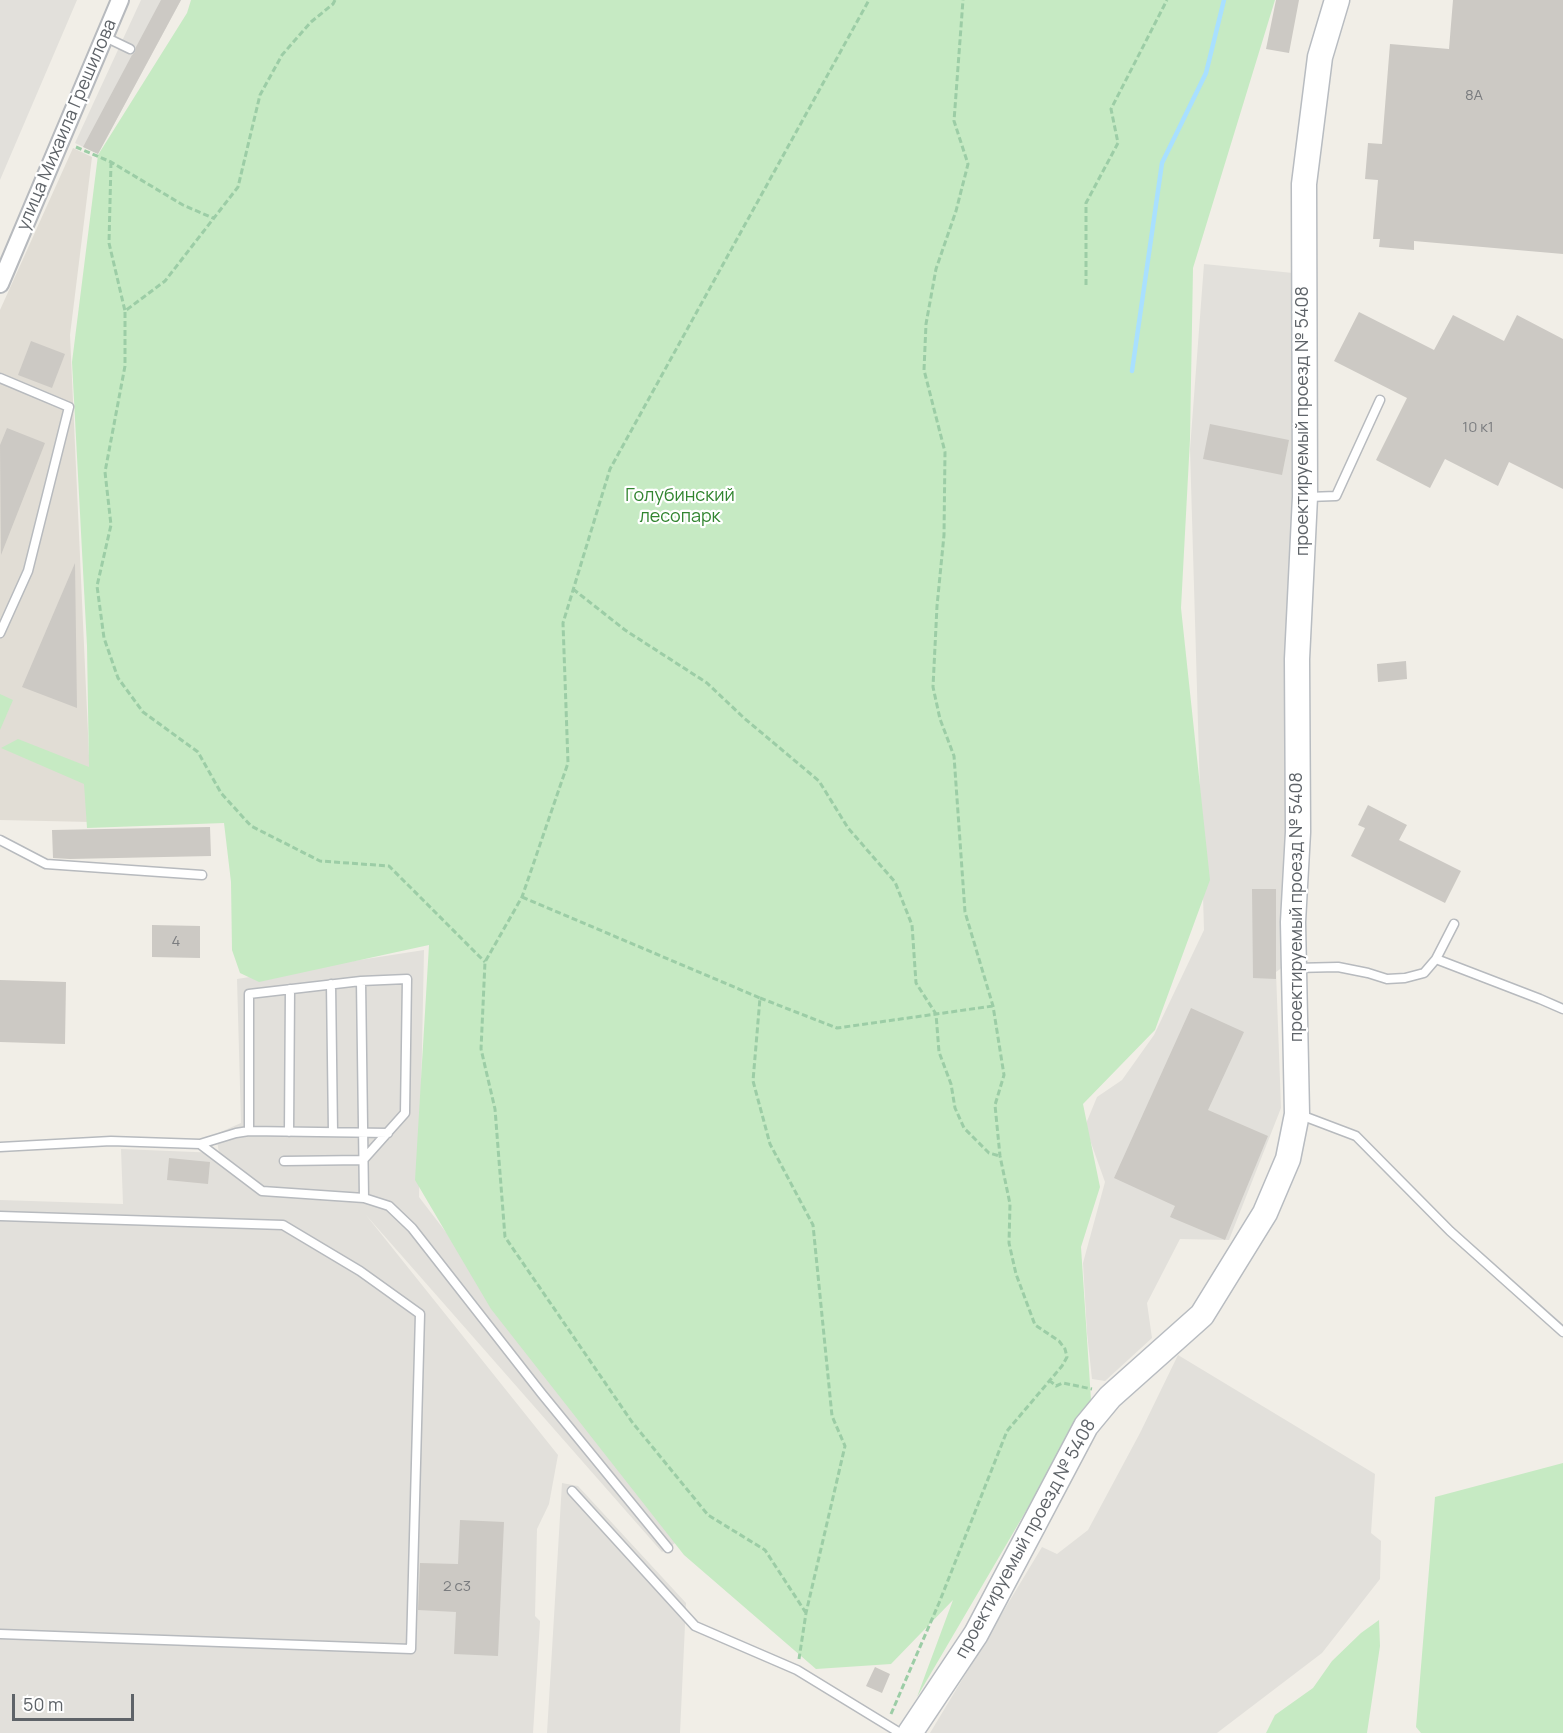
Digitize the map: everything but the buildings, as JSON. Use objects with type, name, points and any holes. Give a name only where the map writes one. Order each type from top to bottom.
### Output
[{"type":"street","name":"улица Михаила Грешилова","points":[[0,284],[120,0]]},
{"type":"street","name":"проектируемый проезд № 5408","points":[[910,1733],[976,1634],[1086,1426],[1110,1397],[1202,1315],[1264,1213],[1288,1159],[1297,1114],[1293,922],[1298,832],[1297,660],[1305,497],[1304,184],[1320,57],[1336,0]]},
{"type":"lane","points":[[105,37],[130,49]]},
{"type":"lane","points":[[0,378],[69,407],[28,572],[0,633]]},
{"type":"lane","points":[[1305,497],[1336,496],[1380,400]]},
{"type":"lane","points":[[0,840],[46,864],[202,875]]},
{"type":"lane","points":[[1294,968],[1338,967],[1387,979],[1405,978],[1424,972],[1436,959],[1454,924]]},
{"type":"lane","points":[[1436,959],[1563,1009]]},
{"type":"lane","points":[[249,1131],[249,994],[362,981],[407,979],[405,1113],[363,1160],[284,1161]]},
{"type":"lane","points":[[362,981],[364,1198]]},
{"type":"lane","points":[[331,984],[333,1132]]},
{"type":"lane","points":[[289,1132],[290,989]]},
{"type":"lane","points":[[1297,1114],[1356,1136],[1450,1232],[1563,1332]]},
{"type":"lane","points":[[0,1147],[111,1142],[200,1144],[249,1131],[388,1133]]},
{"type":"lane","points":[[200,1144],[262,1191],[364,1198],[389,1206],[412,1228],[542,1394],[668,1548]]},
{"type":"lane","points":[[0,1216],[283,1225],[360,1271],[420,1314],[411,1649],[0,1634]]},
{"type":"lane","points":[[572,1491],[695,1626],[797,1670],[900,1733]]},
{"type":"path","points":[[125,311],[165,281],[238,187],[260,95],[282,55],[311,22],[335,0]]},
{"type":"path","points":[[806,1613],[765,1550],[708,1515],[632,1422],[505,1237],[495,1109],[482,1049],[485,962],[522,897],[568,763],[562,623],[610,469],[869,0]]},
{"type":"path","points":[[887,1724],[939,1603],[1007,1431],[1067,1357],[1059,1341],[1035,1325],[1016,1274],[1009,1242],[1010,1204],[1000,1156],[995,1105],[1004,1075],[993,1006],[965,912],[954,756],[940,719],[933,687],[937,606],[944,535],[945,452],[924,370],[926,324],[936,269],[956,211],[968,164],[954,121],[963,0]]},
{"type":"path","points":[[1086,285],[1086,203],[1118,144],[1111,109],[1167,0]]},
{"type":"path","points":[[62,139],[74,147],[111,162],[183,205],[215,219]]},
{"type":"path","points":[[111,162],[109,243],[125,311],[125,366],[105,472],[111,525],[97,586],[104,638],[118,678],[143,711],[198,752],[221,793],[252,826],[320,861],[389,866],[485,962]]},
{"type":"path","points":[[573,589],[625,630],[707,683],[744,718],[819,781],[849,828],[896,882],[912,925],[916,982],[936,1014],[939,1052],[951,1084],[955,1108],[963,1128],[989,1153],[1000,1156]]},
{"type":"path","points":[[522,897],[760,998],[837,1028],[993,1006]]},
{"type":"path","points":[[760,998],[753,1082],[770,1144],[813,1225],[832,1416],[845,1446],[806,1613],[797,1670]]},
{"type":"path","points":[[1049,1380],[1056,1386],[1063,1383],[1092,1389],[1110,1397]]},
{"type":"shaded area","points":[[0,0],[77,0],[0,180]]},
{"type":"shaded area","points":[[141,0],[181,0],[98,154],[75,143]]},
{"type":"shaded area","points":[[73,148],[92,157],[70,335],[92,822],[0,820],[0,310]]},
{"type":"shaded area","points":[[1204,264],[1293,273],[1298,436],[1283,967],[1276,972],[1281,1108],[1229,1240],[1180,1239],[1147,1303],[1152,1338],[1105,1381],[1092,1379],[1083,1263],[1105,1182],[1085,1126],[1097,1097],[1122,1080],[1154,1035],[1204,930],[1190,449]]},
{"type":"shaded area","points":[[424,950],[419,1197],[681,1539],[662,1552],[366,1215],[558,1455],[549,1504],[537,1529],[535,1616],[540,1621],[533,1733],[0,1733],[0,1200],[123,1204],[121,1149],[219,1153],[216,1134],[241,1123],[237,979]]},
{"type":"shaded area","points":[[1178,1355],[1375,1474],[1371,1533],[1381,1541],[1380,1579],[1322,1653],[1217,1733],[930,1733],[1042,1547],[1057,1554],[1088,1530],[1140,1433]]},
{"type":"shaded area","points":[[562,1483],[578,1486],[686,1603],[680,1733],[547,1733]]},
{"type":"green space","name":"Голубинский лесопарк","points":[[191,0],[1275,0],[1193,268],[1190,439],[1181,608],[1210,880],[1155,1030],[1083,1104],[1100,1187],[1081,1247],[1091,1400],[917,1697],[953,1600],[891,1664],[816,1669],[684,1555],[491,1309],[415,1180],[429,945],[259,982],[240,973],[232,950],[231,882],[224,823],[87,828],[84,784],[1,748],[18,739],[89,767],[87,646],[72,362],[98,155],[187,13]]},
{"type":"green space","points":[[0,694],[13,700],[0,730]]},
{"type":"green space","points":[[1563,1463],[1563,1733],[1421,1733],[1416,1727],[1435,1497]]},
{"type":"green space","points":[[1379,1620],[1380,1646],[1367,1733],[1266,1733],[1275,1715],[1313,1688],[1332,1661],[1361,1633]]},
{"type":"waterway","points":[[1132,371],[1162,163],[1206,73],[1224,0]]}]
